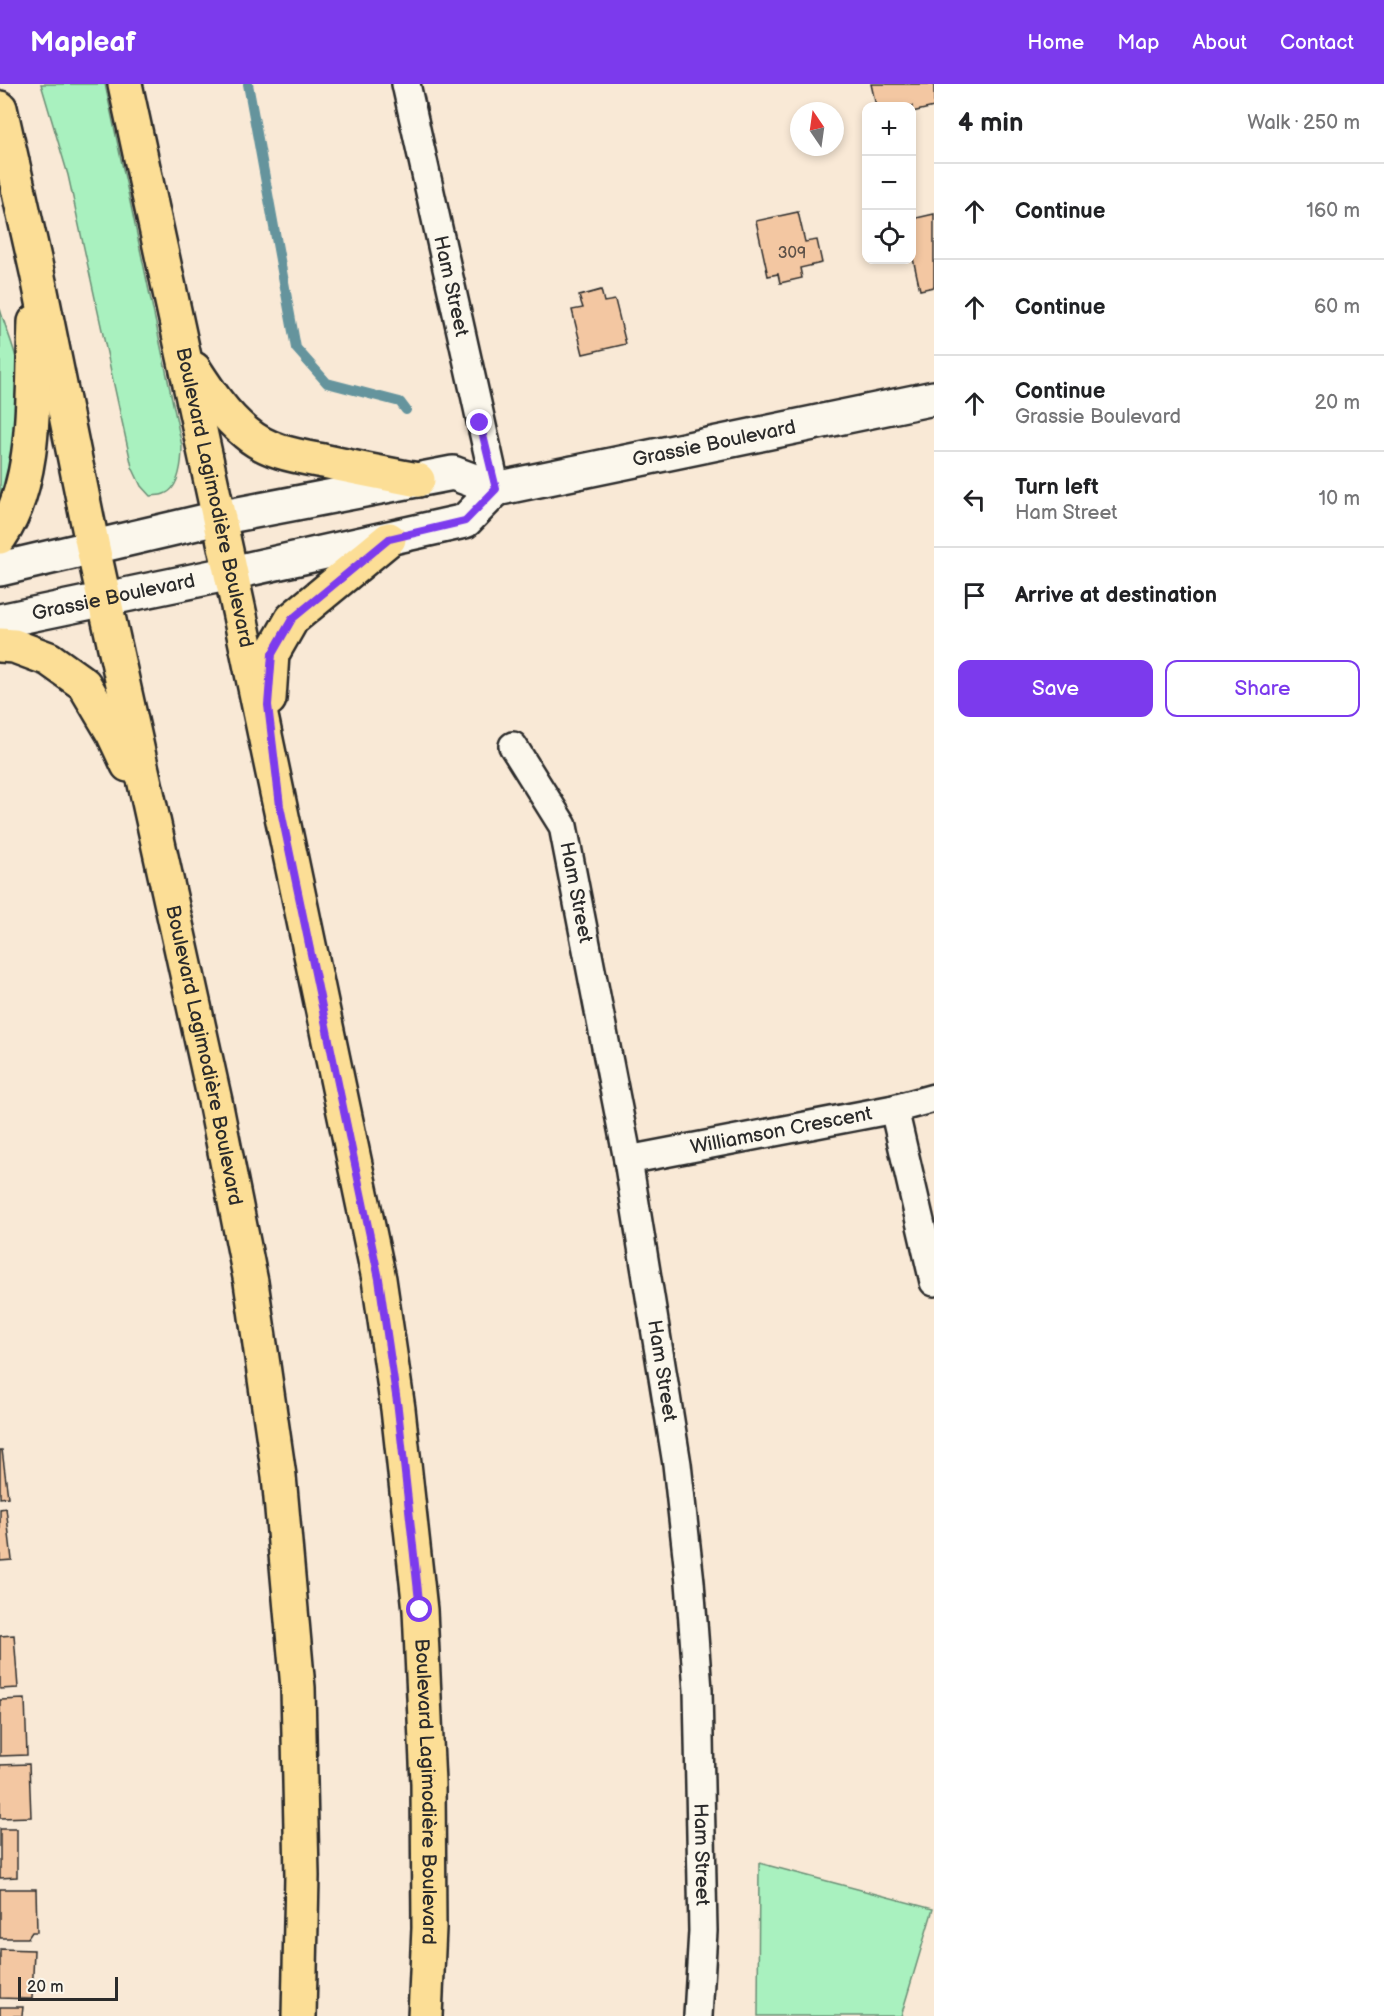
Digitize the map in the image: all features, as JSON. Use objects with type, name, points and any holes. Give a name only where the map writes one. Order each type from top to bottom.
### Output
[{"type":"main road","name":"Boulevard Lagimodière Boulevard","points":[[125,84],[231,573],[379,1279],[398,1409],[420,1610],[428,1772],[429,1928],[424,2016]]},
{"type":"main road","name":"Boulevard Lagimodière Boulevard","points":[[0,108],[37,272],[93,548],[215,1101],[246,1260],[279,1476],[298,1688],[302,1876],[298,2016]]},
{"type":"main road","points":[[0,537],[17,506],[24,481],[32,426],[37,272]]},
{"type":"main road","points":[[180,334],[191,364],[212,396],[247,435],[292,455],[418,480]]},
{"type":"main road","name":"Grassie Boulevard","points":[[0,621],[465,521],[496,489],[934,398]]},
{"type":"main road","points":[[0,569],[218,518],[453,473],[496,489]]},
{"type":"main road","points":[[280,806],[268,705],[272,654],[292,619],[389,539]]},
{"type":"main road","points":[[0,645],[14,646],[49,658],[84,684],[113,733],[151,815]]},
{"type":"street","name":"Ham Street","points":[[406,84],[496,489]]},
{"type":"street","name":"Ham Street","points":[[513,746],[563,826],[628,1160],[677,1464],[690,1582],[698,1690],[703,1931],[698,2016]]},
{"type":"street","name":"Williamson Crescent","points":[[628,1160],[894,1108],[934,1098]]},
{"type":"street","points":[[894,1108],[934,1282]]},
{"type":"green space","points":[[41,84],[105,84],[182,446],[181,466],[177,480],[169,491],[162,495],[150,496],[141,486],[132,467],[68,175]]},
{"type":"green space","points":[[0,309],[17,362],[19,398],[10,472],[0,507]]},
{"type":"green space","points":[[759,1863],[933,1909],[901,2016],[758,2016]]},
{"type":"building","points":[[871,84],[934,84],[934,107],[916,111],[916,102],[875,102]]},
{"type":"building","points":[[798,212],[805,242],[817,240],[822,263],[800,268],[802,278],[780,283],[778,274],[768,276],[756,221]]},
{"type":"building","points":[[934,214],[934,287],[920,290],[914,264],[916,218]]},
{"type":"building","points":[[601,290],[604,302],[615,300],[626,344],[583,354],[572,310],[583,308],[579,296]]},
{"type":"building","points":[[0,1450],[2,1450],[8,1497],[0,1498]]},
{"type":"building","points":[[6,1508],[12,1560],[0,1561],[0,1509]]},
{"type":"building","points":[[14,1635],[18,1688],[0,1689],[0,1636]]},
{"type":"building","points":[[25,1699],[27,1755],[0,1756],[0,1700]]},
{"type":"building","points":[[29,1764],[31,1817],[0,1818],[0,1765]]},
{"type":"building","points":[[0,1829],[17,1829],[17,1877],[0,1878]]},
{"type":"building","points":[[0,1889],[36,1889],[37,1932],[32,1932],[28,1938],[0,1938]]},
{"type":"building","points":[[0,1949],[34,1950],[32,1999],[0,1998]]},
{"type":"building","points":[[0,2007],[23,2007],[22,2016],[0,2016]]},
{"type":"waterway","points":[[248,84],[296,348],[327,383],[400,402],[406,410]]},
{"type":"route","points":[[420,1610],[398,1409],[379,1279],[280,806],[268,705],[272,654],[292,619],[389,539],[465,521],[496,489],[480,423]]}]
